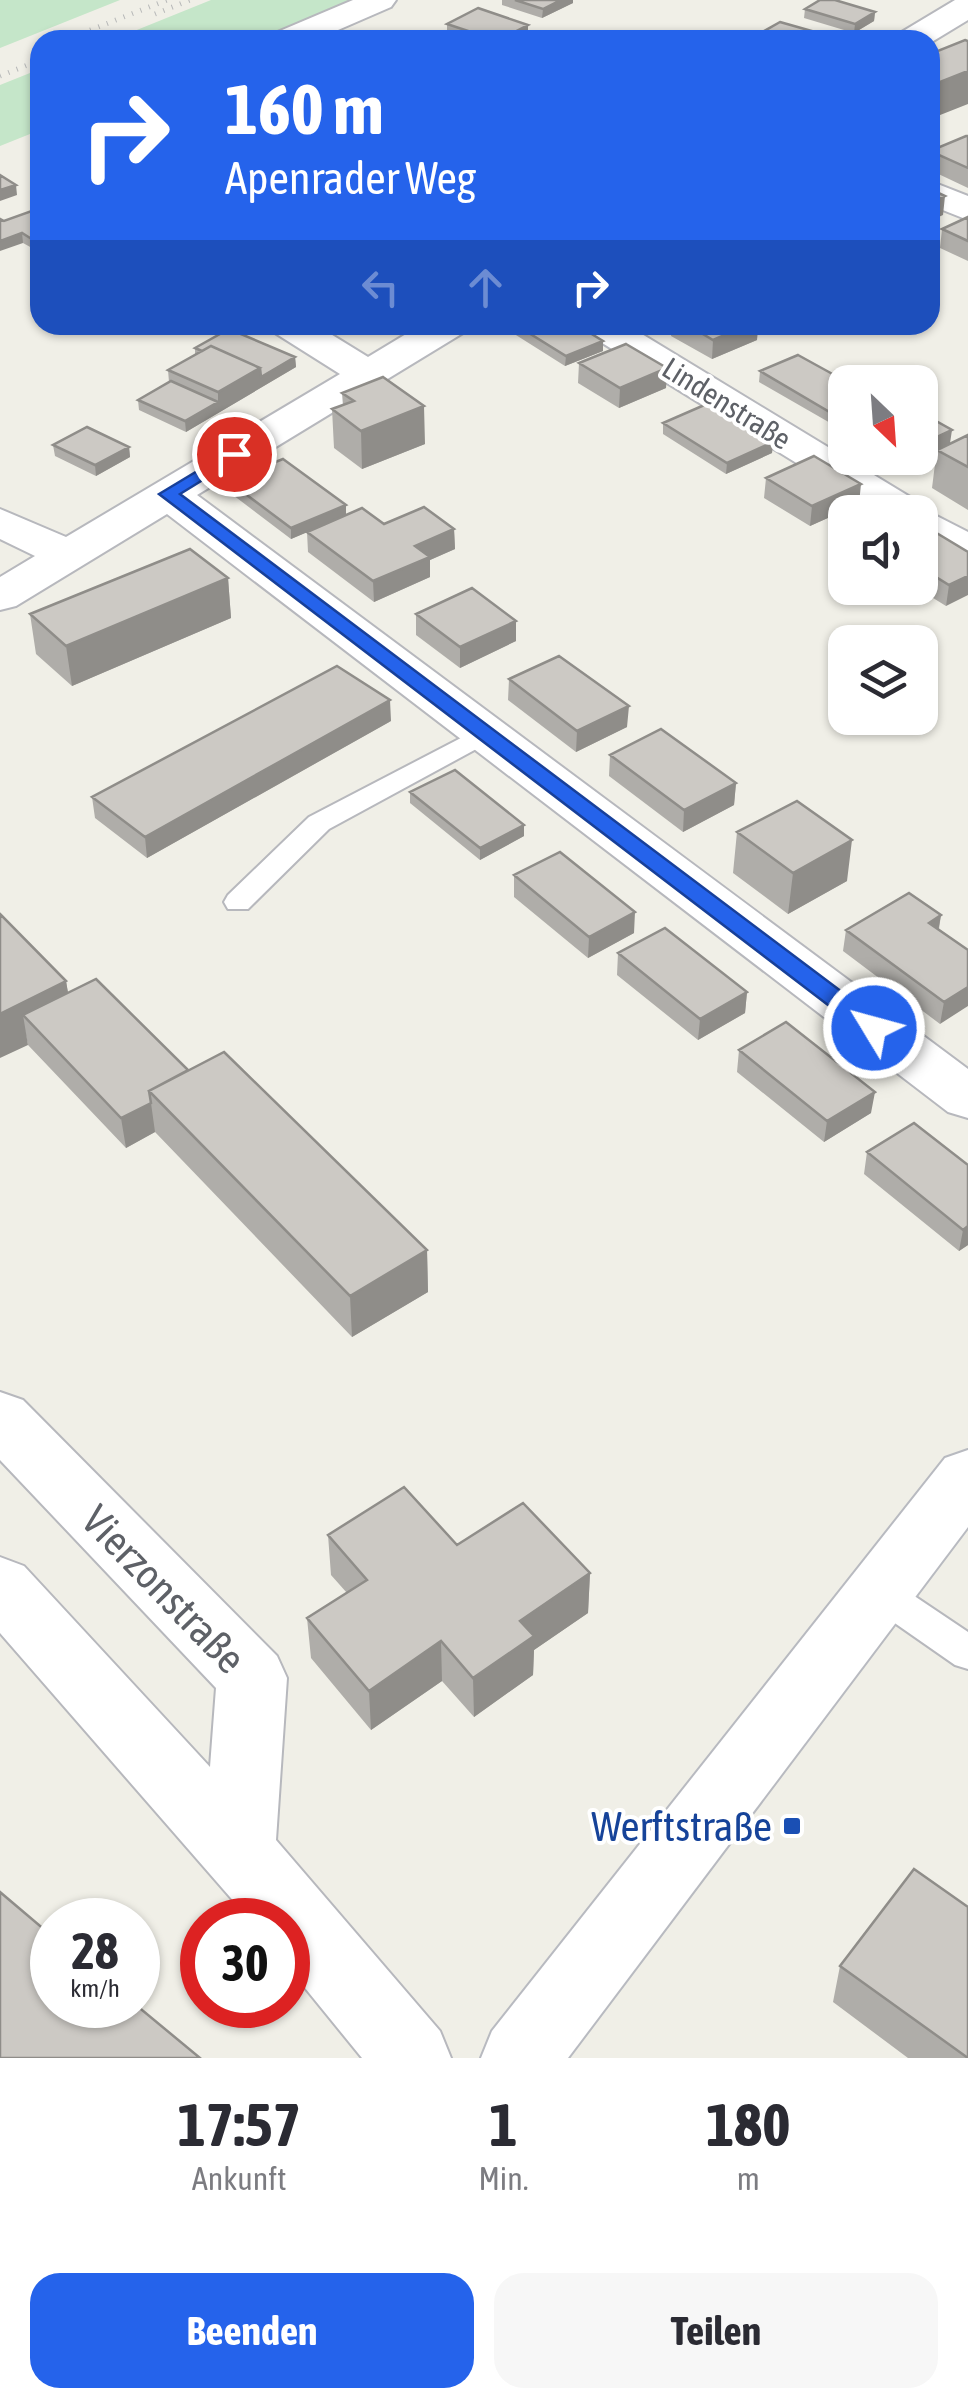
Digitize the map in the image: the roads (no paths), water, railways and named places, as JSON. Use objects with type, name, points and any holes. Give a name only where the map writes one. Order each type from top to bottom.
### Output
[{"type":"street","points":[[310,30],[380,0]]},
{"type":"street","points":[[929,30],[968,6]]},
{"type":"street","points":[[940,41],[968,47]]},
{"type":"street","points":[[940,196],[968,209]]},
{"type":"street","points":[[305,335],[366,373]]},
{"type":"street","points":[[0,596],[432,335]]},
{"type":"street","name":"Lindenstraße","points":[[616,335],[876,495]]},
{"type":"street","points":[[168,494],[968,1098]]},
{"type":"street","points":[[0,522],[66,555]]},
{"type":"street","points":[[938,532],[968,550]]},
{"type":"street","name":"Vierzonstraße","points":[[0,1418],[252,1678],[239,1850]]},
{"type":"street","points":[[520,2058],[880,1592],[957,1513]]},
{"type":"street","points":[[0,1586],[239,1850],[412,2058]]},
{"type":"lane","points":[[238,902],[319,823],[482,734]]},
{"type":"lane","points":[[880,1592],[968,1653]]},
{"type":"railway","points":[[90,30],[167,0]]},
{"type":"railway","points":[[155,14],[190,0]]},
{"type":"railway","points":[[0,76],[30,64]]},
{"type":"place","name":"Werftstraße","points":[[792,1826]]}]
